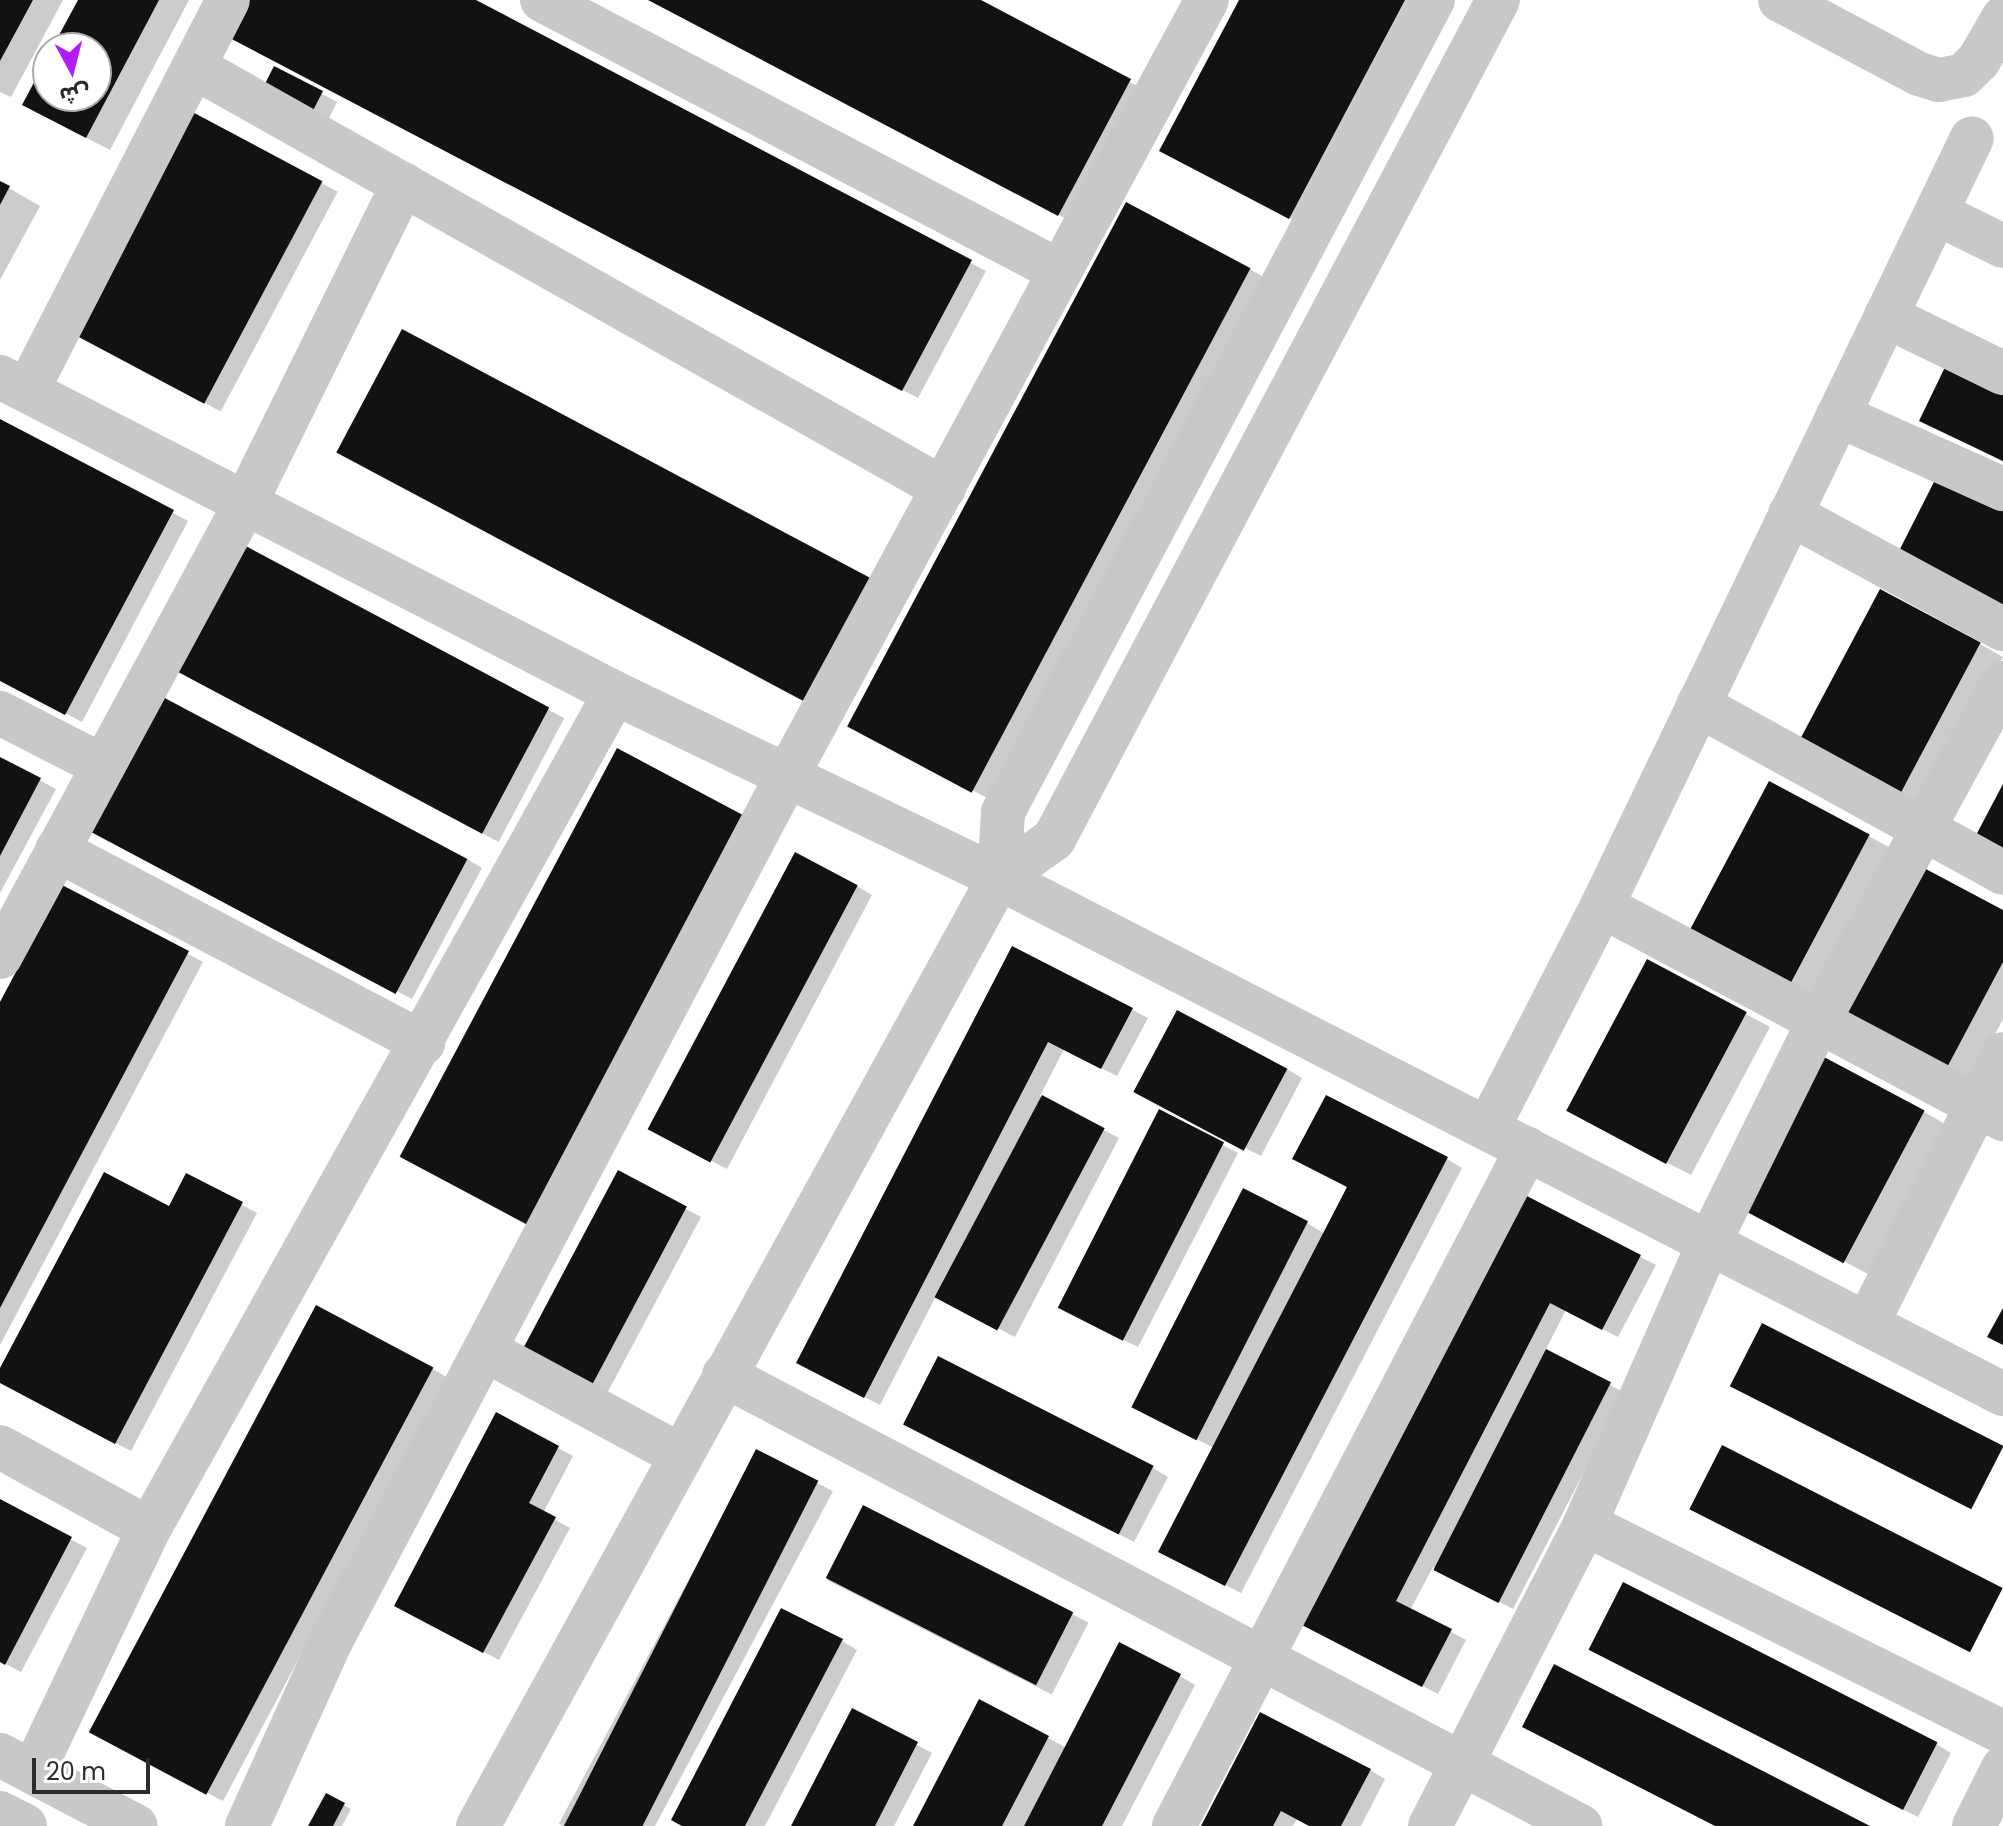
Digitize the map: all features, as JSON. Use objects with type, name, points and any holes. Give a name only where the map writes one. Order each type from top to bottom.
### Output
[{"type":"street","points":[[228,0],[196,68],[14,383],[615,693],[999,878],[2003,1394]]},
{"type":"street","points":[[542,0],[1059,271]]},
{"type":"street","points":[[478,1826],[999,878],[1003,812],[1433,0]]},
{"type":"street","points":[[999,878],[1054,839],[1498,0]]},
{"type":"street","points":[[1780,0],[1919,74],[1939,80],[1964,75],[1979,60],[2003,18]]},
{"type":"street","points":[[247,1826],[331,1641],[787,776],[944,489],[1195,4]]},
{"type":"street","points":[[196,68],[944,489]]},
{"type":"street","points":[[1488,1128],[1602,906],[1972,138]]},
{"type":"street","points":[[0,957],[245,504],[403,184]]},
{"type":"street","points":[[1938,214],[2003,246]]},
{"type":"street","points":[[1886,316],[2003,373]]},
{"type":"street","points":[[1838,415],[2003,489]]},
{"type":"street","points":[[1790,514],[2003,629]]},
{"type":"street","points":[[1430,1826],[1585,1524],[1709,1243],[1818,1022],[1921,828],[2003,683]]},
{"type":"street","points":[[136,1826],[16,1763],[423,1043],[615,693]]},
{"type":"street","points":[[1698,705],[2003,873]]},
{"type":"street","points":[[0,713],[103,766]]},
{"type":"street","points":[[57,850],[423,1043]]},
{"type":"street","points":[[1602,906],[1990,1112]]},
{"type":"street","points":[[1867,1324],[1990,1112],[2003,1054]]},
{"type":"street","points":[[1174,1826],[1527,1149]]},
{"type":"street","points":[[485,1350],[680,1455]]},
{"type":"street","points":[[724,1375],[1580,1826]]},
{"type":"street","points":[[0,1447],[149,1529]]},
{"type":"street","points":[[1585,1524],[2003,1732]]},
{"type":"street","points":[[1974,1826],[2003,1768]]},
{"type":"street","points":[[0,1813],[25,1826]]},
{"type":"building","points":[[0,0],[33,0],[0,61]]},
{"type":"building","points":[[78,0],[159,0],[112,89],[112,32],[61,32]]},
{"type":"building","points":[[245,0],[476,0],[972,260],[902,391],[226,36]]},
{"type":"building","points":[[648,0],[981,0],[1131,79],[1058,216]]},
{"type":"building","points":[[1239,0],[1405,0],[1289,219],[1159,151]]},
{"type":"building","points":[[274,66],[323,91],[308,120],[259,95]]},
{"type":"building","points":[[32,86],[32,110],[22,105]]},
{"type":"building","points":[[183,107],[323,181],[204,404],[65,330]]},
{"type":"building","points":[[36,112],[100,112],[86,138]]},
{"type":"building","points":[[0,181],[10,186],[0,205]]},
{"type":"building","points":[[1126,202],[1250,268],[972,793],[847,726]]},
{"type":"building","points":[[402,329],[870,578],[804,701],[336,453]]},
{"type":"building","points":[[1946,365],[2003,392],[2003,461],[1919,421]]},
{"type":"building","points":[[0,419],[174,510],[65,715],[0,681]]},
{"type":"building","points":[[1938,474],[2003,507],[2003,609],[1897,555]]},
{"type":"building","points":[[242,544],[549,707],[482,834],[175,670]]},
{"type":"building","points":[[1880,589],[1981,643],[1900,794],[1799,741]]},
{"type":"building","points":[[161,696],[467,859],[396,994],[89,831]]},
{"type":"building","points":[[617,748],[750,819],[533,1228],[400,1157]]},
{"type":"building","points":[[0,757],[41,778],[0,856]]},
{"type":"building","points":[[1769,781],[1870,835],[1788,987],[1688,934]]},
{"type":"building","points":[[2003,784],[2003,852],[1975,837]]},
{"type":"building","points":[[795,852],[858,885],[710,1163],[648,1129]]},
{"type":"building","points":[[1924,868],[2003,910],[2003,962],[1944,1073],[1843,1021]]},
{"type":"building","points":[[62,885],[189,951],[0,1308],[0,1002]]},
{"type":"building","points":[[1012,946],[1133,1008],[1101,1069],[1048,1042],[864,1398],[796,1363]]},
{"type":"building","points":[[1647,959],[1747,1012],[1666,1164],[1566,1111]]},
{"type":"building","points":[[1177,1010],[1287,1069],[1244,1151],[1133,1092]]},
{"type":"building","points":[[1824,1057],[1925,1111],[1843,1263],[1743,1210]]},
{"type":"building","points":[[1042,1095],[1105,1128],[997,1331],[934,1297]]},
{"type":"building","points":[[1326,1095],[1448,1157],[1225,1586],[1158,1552],[1347,1187],[1292,1159]]},
{"type":"building","points":[[1159,1109],[1224,1142],[1123,1341],[1058,1308]]},
{"type":"building","points":[[618,1170],[687,1207],[587,1394],[518,1357]]},
{"type":"building","points":[[104,1172],[169,1206],[186,1173],[243,1202],[115,1444],[0,1383],[0,1368]]},
{"type":"building","points":[[1243,1188],[1308,1221],[1196,1440],[1131,1407]]},
{"type":"building","points":[[1519,1192],[1641,1255],[1602,1330],[1550,1303],[1396,1601],[1452,1629],[1422,1687],[1296,1622]]},
{"type":"building","points":[[316,1305],[433,1367],[206,1795],[89,1732]]},
{"type":"building","points":[[2003,1308],[2003,1345],[1987,1337]]},
{"type":"building","points":[[1762,1323],[2003,1446],[1971,1509],[1730,1386]]},
{"type":"building","points":[[1546,1349],[1611,1382],[1498,1603],[1433,1570]]},
{"type":"building","points":[[938,1356],[1154,1466],[1119,1534],[903,1425]]},
{"type":"building","points":[[496,1412],[559,1446],[529,1503],[556,1517],[483,1653],[394,1606]]},
{"type":"building","points":[[1722,1445],[2003,1588],[1970,1652],[1689,1509]]},
{"type":"building","points":[[756,1449],[818,1481],[642,1826],[564,1826]]},
{"type":"building","points":[[0,1499],[72,1537],[5,1665],[0,1662]]},
{"type":"building","points":[[863,1505],[1073,1612],[1036,1685],[826,1578]]},
{"type":"building","points":[[1623,1582],[1938,1742],[1903,1810],[1588,1650]]},
{"type":"building","points":[[781,1608],[843,1639],[745,1826],[682,1826],[671,1820]]},
{"type":"building","points":[[1119,1642],[1181,1674],[1102,1826],[1024,1826]]},
{"type":"building","points":[[1554,1664],[1870,1826],[1715,1826],[1522,1727]]},
{"type":"building","points":[[979,1699],[1049,1736],[1002,1826],[913,1826]]},
{"type":"building","points":[[852,1708],[918,1742],[875,1826],[791,1826]]},
{"type":"building","points":[[1260,1712],[1371,1769],[1341,1826],[1309,1826],[1281,1811],[1273,1826],[1201,1826]]},
{"type":"building","points":[[326,1793],[345,1803],[333,1826],[308,1826]]}]
